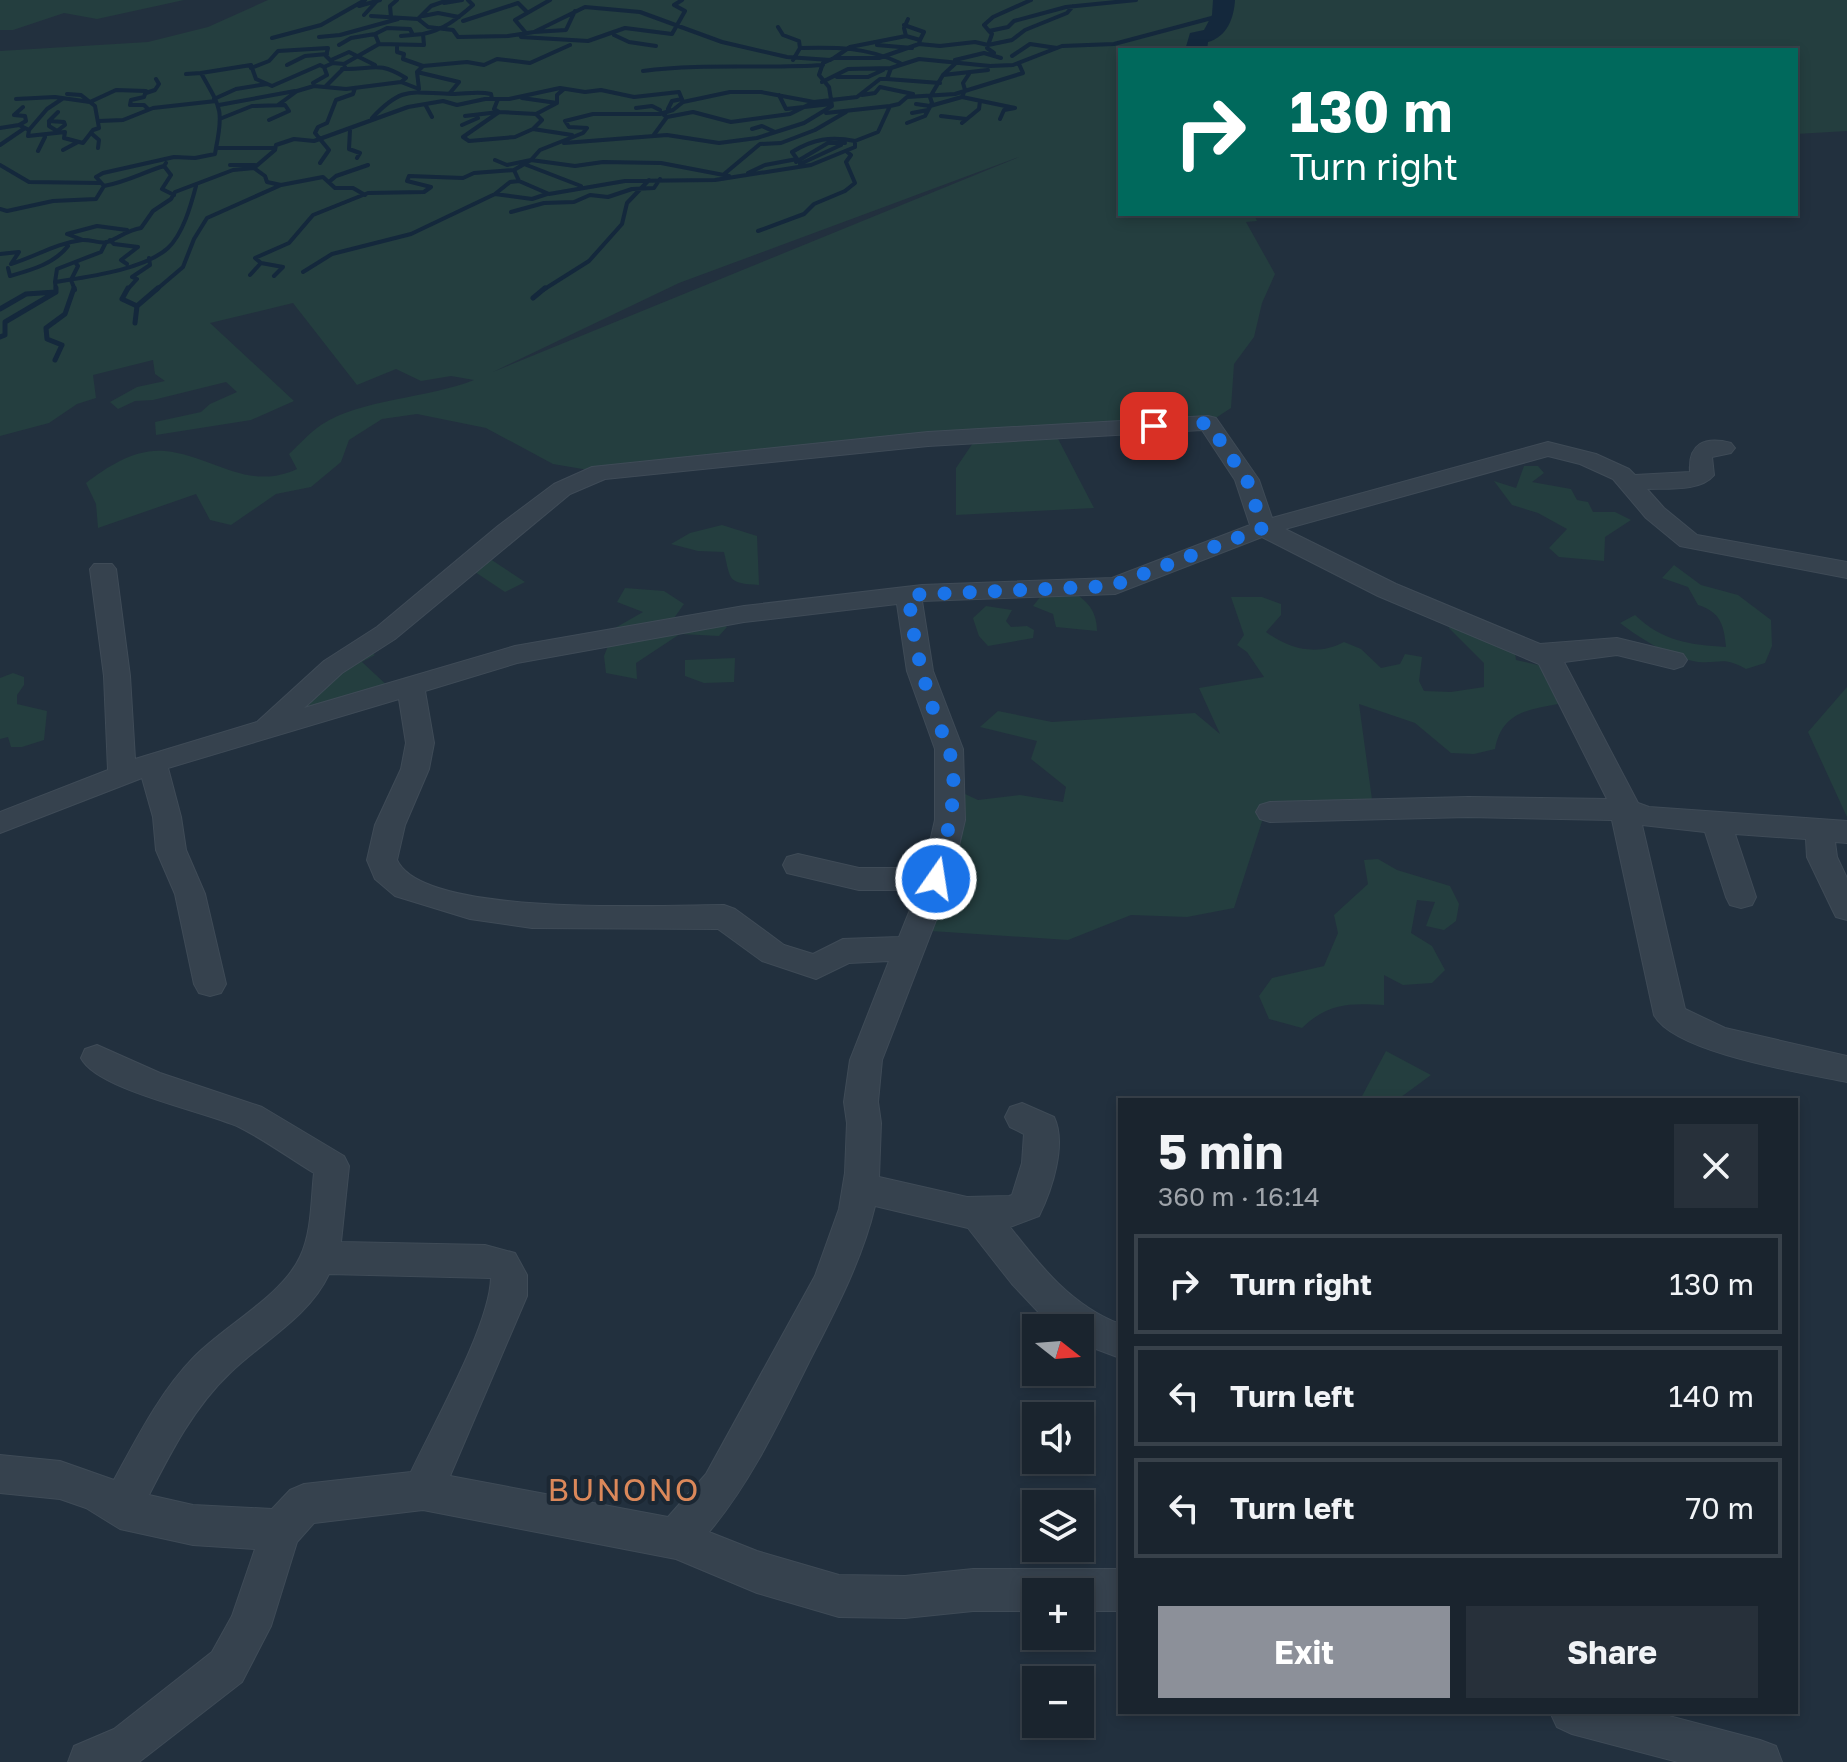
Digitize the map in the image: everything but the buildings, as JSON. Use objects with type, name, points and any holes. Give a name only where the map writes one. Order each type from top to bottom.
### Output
[{"type":"street","points":[[265,728],[333,667],[386,633],[507,531],[562,489],[600,472],[928,439],[1208,423],[1247,480],[1263,528],[1387,590],[1540,653],[1551,661],[1627,810],[1627,827],[1655,938],[1670,1015],[1675,1022],[1709,1036],[1847,1069]]},
{"type":"street","points":[[1628,483],[1695,479],[1702,475],[1700,455],[1706,450],[1723,448]]},
{"type":"street","points":[[0,823],[152,763],[515,655],[744,614],[909,595],[1112,586],[1263,528],[1548,449],[1599,463],[1621,474],[1655,513],[1689,541],[1847,570]]},
{"type":"street","points":[[103,569],[117,676],[122,775]]},
{"type":"street","points":[[676,1539],[720,1488],[809,1326],[831,1281],[857,1209],[866,1060],[936,879],[950,820],[949,749],[920,671],[909,595]]},
{"type":"street","points":[[1540,653],[1575,655],[1599,647],[1637,648],[1674,660]]},
{"type":"street","points":[[411,687],[420,743],[415,769],[390,825],[382,860],[386,871],[406,888],[470,908],[532,916],[724,917],[773,953],[816,967],[843,951],[910,948]]},
{"type":"street","points":[[152,763],[167,817],[171,850],[190,894],[210,984]]},
{"type":"street","points":[[1270,812],[1468,807],[1627,810],[1648,817],[1833,830],[1822,857],[1847,909]]},
{"type":"street","points":[[1717,823],[1741,897]]},
{"type":"street","points":[[798,865],[859,879],[936,879]]},
{"type":"street","points":[[97,1058],[149,1083],[250,1117],[332,1166],[319,1258],[299,1289],[223,1352],[201,1377],[162,1432],[120,1509]]},
{"type":"street","points":[[860,1187],[979,1215],[1018,1210],[1027,1205],[1039,1163],[1042,1127],[1022,1117]]},
{"type":"street","points":[[979,1215],[1056,1309],[1093,1334],[1118,1340]]},
{"type":"street","points":[[319,1258],[485,1261],[502,1264],[509,1275],[509,1296],[495,1333],[423,1490]]},
{"type":"street","points":[[0,1474],[60,1480],[98,1493],[120,1509],[193,1525],[281,1530]]},
{"type":"street","points":[[90,1762],[129,1744],[227,1667],[250,1626],[281,1530],[304,1504],[423,1490],[676,1539],[757,1572],[839,1596],[905,1597],[988,1590],[1118,1590]]},
{"type":"street","points":[[1578,1714],[1717,1758],[1760,1762]]},
{"type":"green space","points":[[0,0],[184,0],[97,19],[64,13],[13,30],[0,30]]},
{"type":"green space","points":[[268,0],[1847,0],[1847,131],[1798,134],[1798,48],[1118,48],[1118,216],[1255,216],[1257,221],[1246,222],[1275,274],[1262,303],[1254,337],[1234,364],[1231,408],[1208,423],[1054,431],[1094,508],[956,515],[956,468],[977,437],[600,472],[553,464],[486,428],[417,414],[382,419],[349,440],[341,462],[311,487],[276,494],[231,525],[210,520],[196,494],[98,528],[96,504],[86,483],[133,455],[165,451],[246,475],[279,475],[297,469],[289,454],[317,428],[337,416],[474,380],[451,376],[421,381],[396,369],[357,385],[293,303],[210,323],[294,401],[251,420],[156,435],[155,422],[201,412],[210,404],[237,392],[226,382],[153,400],[135,401],[118,409],[110,402],[137,387],[165,381],[155,374],[153,360],[93,375],[96,398],[77,404],[49,423],[0,436],[0,51],[148,42],[208,27]],"holes":[[[1019,157],[493,372],[679,283]]]},
{"type":"green space","points":[[1524,466],[1538,466],[1544,473],[1532,482],[1571,489],[1577,500],[1588,502],[1593,512],[1615,512],[1631,520],[1605,537],[1604,561],[1559,557],[1549,548],[1567,529],[1538,513],[1512,505],[1494,481],[1516,488]]},
{"type":"green space","points":[[722,525],[757,536],[759,585],[732,579],[724,552],[698,551],[671,544],[690,533]]},
{"type":"green space","points":[[481,553],[525,582],[505,592],[466,566]]},
{"type":"green space","points":[[1674,565],[1701,585],[1738,595],[1771,620],[1772,646],[1765,663],[1746,669],[1726,662],[1688,660],[1657,647],[1620,623],[1635,615],[1656,631],[1677,640],[1726,647],[1722,625],[1716,615],[1698,605],[1688,587],[1662,578]]},
{"type":"green space","points":[[1065,587],[1088,604],[1095,616],[1097,631],[1056,627],[1053,614],[1033,606],[1041,596]]},
{"type":"green space","points":[[625,588],[664,591],[684,604],[672,621],[707,614],[727,627],[719,636],[680,634],[636,663],[637,679],[606,673],[604,656],[615,628],[643,612],[617,602]]},
{"type":"green space","points":[[1231,597],[1262,597],[1281,604],[1281,615],[1266,632],[1294,647],[1324,649],[1344,642],[1361,649],[1381,668],[1400,664],[1405,654],[1422,657],[1419,681],[1424,691],[1451,692],[1484,687],[1484,663],[1449,628],[1450,623],[1514,646],[1516,660],[1555,669],[1558,704],[1517,715],[1503,728],[1495,749],[1474,754],[1451,753],[1415,723],[1359,704],[1374,814],[1266,809],[1234,908],[1187,917],[1131,915],[1068,940],[916,930],[952,788],[978,800],[1020,795],[1063,802],[1066,787],[1031,759],[1037,741],[980,727],[998,711],[1052,722],[1195,713],[1220,734],[1199,688],[1264,677],[1247,652],[1237,645],[1244,635]]},
{"type":"green space","points":[[986,606],[1012,610],[1006,621],[1011,627],[1027,626],[1034,630],[1033,638],[988,646],[979,636],[973,618]]},
{"type":"green space","points":[[364,647],[375,655],[362,662],[391,689],[289,717]]},
{"type":"green space","points":[[735,658],[734,682],[704,683],[685,676],[685,660]]},
{"type":"green space","points":[[13,673],[24,677],[17,704],[47,711],[44,740],[22,747],[11,747],[8,737],[0,739],[0,678]]},
{"type":"green space","points":[[1847,687],[1847,817],[1808,732]]},
{"type":"green space","points":[[1378,859],[1397,870],[1450,886],[1459,904],[1456,921],[1444,930],[1426,926],[1435,902],[1417,900],[1411,933],[1432,946],[1445,970],[1432,983],[1403,985],[1384,975],[1384,1005],[1340,1006],[1321,1014],[1302,1028],[1269,1019],[1259,996],[1272,978],[1324,966],[1338,933],[1334,915],[1368,884],[1364,860]]},
{"type":"green space","points":[[1386,1051],[1431,1075],[1400,1098],[1361,1098]]},
{"type":"waterway","points":[[272,38],[321,25],[365,0]]},
{"type":"waterway","points":[[359,6],[380,0]]},
{"type":"waterway","points":[[391,17],[390,6],[397,0]]},
{"type":"waterway","points":[[418,19],[431,6],[448,0]]},
{"type":"waterway","points":[[444,3],[462,0]]},
{"type":"waterway","points":[[459,17],[473,5],[468,0]]},
{"type":"waterway","points":[[526,33],[515,20],[550,0]]},
{"type":"waterway","points":[[677,25],[685,11],[674,5],[682,0]]},
{"type":"waterway","points":[[989,31],[984,25],[993,17],[1031,0]]},
{"type":"waterway","points":[[1073,6],[1136,0]]},
{"type":"waterway","points":[[1196,48],[1198,38],[1212,34],[1223,15],[1224,0]]},
{"type":"waterway","points":[[364,15],[376,2]]},
{"type":"waterway","points":[[463,21],[518,3],[526,11]]},
{"type":"waterway","points":[[988,45],[1012,40],[1025,30],[1067,13],[1073,6]]},
{"type":"waterway","points":[[989,31],[1008,27],[1014,21],[1073,6]]},
{"type":"waterway","points":[[574,12],[585,7],[640,12],[677,25]]},
{"type":"waterway","points":[[534,32],[574,12]]},
{"type":"waterway","points":[[534,32],[566,30],[574,12]]},
{"type":"waterway","points":[[423,16],[438,13],[459,17]]},
{"type":"waterway","points":[[1057,48],[1114,44],[1223,15]]},
{"type":"waterway","points":[[371,16],[418,19]]},
{"type":"waterway","points":[[440,28],[459,17]]},
{"type":"waterway","points":[[319,37],[340,35],[398,19]]},
{"type":"waterway","points":[[418,19],[428,27],[440,28]]},
{"type":"waterway","points":[[905,25],[908,19]]},
{"type":"waterway","points":[[521,37],[588,41],[625,28],[672,34],[677,25]]},
{"type":"waterway","points":[[677,25],[722,42],[794,58]]},
{"type":"waterway","points":[[905,25],[924,32],[920,40]]},
{"type":"waterway","points":[[905,25],[906,36]]},
{"type":"waterway","points":[[778,27],[783,35],[799,41],[800,48]]},
{"type":"waterway","points":[[375,34],[387,28],[410,29],[412,33]]},
{"type":"waterway","points":[[423,34],[440,28]]},
{"type":"waterway","points":[[440,28],[453,30],[458,37],[509,36]]},
{"type":"waterway","points":[[988,45],[992,34],[989,31]]},
{"type":"waterway","points":[[508,36],[534,32]]},
{"type":"waterway","points":[[339,45],[351,38],[375,34]]},
{"type":"waterway","points":[[375,34],[379,44]]},
{"type":"waterway","points":[[379,44],[424,45],[423,34]]},
{"type":"waterway","points":[[401,36],[423,34]]},
{"type":"waterway","points":[[614,35],[629,42],[656,46]]},
{"type":"waterway","points":[[847,49],[906,36]]},
{"type":"waterway","points":[[906,36],[920,40]]},
{"type":"waterway","points":[[919,44],[920,40]]},
{"type":"waterway","points":[[919,44],[940,46],[975,42],[988,45]]},
{"type":"waterway","points":[[358,56],[379,44]]},
{"type":"waterway","points":[[908,48],[919,44]]},
{"type":"waterway","points":[[1012,56],[1030,44],[1057,48]]},
{"type":"waterway","points":[[423,66],[467,62],[484,65],[497,59],[530,63],[570,45]]},
{"type":"waterway","points":[[877,45],[908,48]]},
{"type":"waterway","points":[[988,45],[987,48],[994,53]]},
{"type":"waterway","points":[[397,47],[397,52],[404,54],[403,59],[423,66]]},
{"type":"waterway","points":[[252,68],[269,61],[278,51],[328,48],[326,54]]},
{"type":"waterway","points":[[794,58],[800,48]]},
{"type":"waterway","points":[[800,48],[847,49]]},
{"type":"waterway","points":[[883,57],[908,48]]},
{"type":"waterway","points":[[956,63],[1013,65],[1057,48]]},
{"type":"waterway","points":[[834,58],[847,49]]},
{"type":"waterway","points":[[847,49],[883,57]]},
{"type":"waterway","points":[[331,60],[349,52],[358,56]]},
{"type":"waterway","points":[[955,60],[984,53],[1001,58]]},
{"type":"waterway","points":[[287,65],[305,56],[326,54]]},
{"type":"waterway","points":[[326,54],[333,63]]},
{"type":"waterway","points":[[333,63],[344,64],[358,56]]},
{"type":"waterway","points":[[358,56],[375,65]]},
{"type":"waterway","points":[[834,58],[883,57]]},
{"type":"waterway","points":[[883,57],[900,63]]},
{"type":"waterway","points":[[794,58],[830,60]]},
{"type":"waterway","points":[[830,60],[834,58]]},
{"type":"waterway","points":[[891,68],[919,59],[956,63]]},
{"type":"waterway","points":[[822,65],[830,60]]},
{"type":"waterway","points":[[324,67],[333,63]]},
{"type":"waterway","points":[[943,75],[956,63]]},
{"type":"waterway","points":[[965,91],[1023,73],[1019,64]]},
{"type":"waterway","points":[[201,73],[251,65],[252,68]]},
{"type":"waterway","points":[[252,68],[256,79],[272,86],[320,65],[324,67]]},
{"type":"waterway","points":[[643,71],[688,67],[822,65]]},
{"type":"waterway","points":[[822,65],[819,75],[824,81]]},
{"type":"waterway","points":[[417,72],[423,66]]},
{"type":"waterway","points":[[313,83],[327,75],[324,67]]},
{"type":"waterway","points":[[824,81],[848,69],[891,68]]},
{"type":"waterway","points":[[887,79],[891,68]]},
{"type":"waterway","points":[[326,86],[343,69]]},
{"type":"waterway","points":[[343,69],[388,69],[406,78],[401,82]]},
{"type":"waterway","points":[[837,77],[868,77],[883,70]]},
{"type":"waterway","points":[[943,75],[988,70]]},
{"type":"waterway","points":[[401,82],[419,89],[417,72]]},
{"type":"waterway","points":[[417,72],[459,82],[450,93]]},
{"type":"waterway","points":[[186,74],[201,73]]},
{"type":"waterway","points":[[201,73],[215,99]]},
{"type":"waterway","points":[[965,91],[963,83],[969,74]]},
{"type":"waterway","points":[[938,83],[943,75]]},
{"type":"waterway","points":[[146,93],[155,90],[159,84],[156,79]]},
{"type":"waterway","points":[[831,100],[857,97],[880,79],[887,79]]},
{"type":"waterway","points":[[887,79],[938,83]]},
{"type":"waterway","points":[[824,81],[829,87],[831,100]]},
{"type":"waterway","points":[[278,105],[297,91],[314,86],[346,89],[401,82]]},
{"type":"waterway","points":[[931,96],[938,83]]},
{"type":"waterway","points":[[215,99],[236,89],[267,84]]},
{"type":"waterway","points":[[862,95],[875,93],[880,87],[913,94]]},
{"type":"waterway","points":[[320,139],[315,133],[318,127],[327,123],[336,100],[353,94],[355,88]]},
{"type":"waterway","points":[[498,99],[560,88],[585,92],[601,90],[634,97],[679,92],[682,99]]},
{"type":"waterway","points":[[557,103],[557,95],[564,89]]},
{"type":"waterway","points":[[90,102],[116,90],[146,91],[144,97],[131,100],[130,105],[144,105],[148,109]]},
{"type":"waterway","points":[[219,105],[295,91]]},
{"type":"waterway","points":[[931,96],[965,91]]},
{"type":"waterway","points":[[962,97],[965,91]]},
{"type":"waterway","points":[[683,102],[730,92],[779,95]]},
{"type":"waterway","points":[[372,118],[392,100],[408,93],[481,93],[491,94],[492,99]]},
{"type":"waterway","points":[[67,94],[81,95],[90,102]]},
{"type":"waterway","points":[[779,95],[814,102],[831,100]]},
{"type":"waterway","points":[[779,95],[786,109],[804,107]]},
{"type":"waterway","points":[[890,106],[899,104],[907,97],[931,96]]},
{"type":"waterway","points":[[930,106],[931,96]]},
{"type":"waterway","points":[[16,99],[55,97],[90,102]]},
{"type":"waterway","points":[[930,106],[962,97]]},
{"type":"waterway","points":[[962,97],[1015,108],[1004,110],[1000,119]]},
{"type":"waterway","points":[[522,98],[557,103]]},
{"type":"waterway","points":[[29,130],[47,109],[62,99]]},
{"type":"waterway","points":[[425,104],[443,101],[457,105],[492,99]]},
{"type":"waterway","points":[[492,99],[498,99]]},
{"type":"waterway","points":[[498,99],[494,109],[499,112]]},
{"type":"waterway","points":[[668,109],[672,101],[682,99]]},
{"type":"waterway","points":[[564,143],[667,135],[719,143],[757,138],[804,123],[832,106],[831,100]]},
{"type":"waterway","points":[[99,121],[123,120],[153,108],[216,101]]},
{"type":"waterway","points":[[216,101],[220,116],[216,148]]},
{"type":"waterway","points":[[962,123],[979,109],[980,101]]},
{"type":"waterway","points":[[29,130],[28,136],[65,132],[64,138],[83,143],[93,130],[99,128],[95,106],[90,102]]},
{"type":"waterway","points":[[531,160],[540,150],[583,133],[587,128],[569,127],[565,121],[593,114],[660,114],[673,110],[683,102]]},
{"type":"waterway","points":[[536,114],[557,103]]},
{"type":"waterway","points":[[804,107],[812,103]]},
{"type":"waterway","points":[[320,139],[408,107],[425,104]]},
{"type":"waterway","points":[[425,104],[432,117]]},
{"type":"waterway","points":[[804,107],[831,104]]},
{"type":"waterway","points":[[916,104],[930,106]]},
{"type":"waterway","points":[[222,118],[252,106],[285,105],[289,111],[269,120]]},
{"type":"waterway","points":[[636,108],[652,106],[660,110]]},
{"type":"waterway","points":[[826,113],[890,106]]},
{"type":"waterway","points":[[855,141],[878,132],[890,106]]},
{"type":"waterway","points":[[907,123],[925,116],[930,106]]},
{"type":"waterway","points":[[19,125],[26,121],[25,116],[14,115],[23,107]]},
{"type":"waterway","points":[[667,117],[693,112],[731,122],[790,114],[804,107]]},
{"type":"waterway","points":[[912,113],[928,110]]},
{"type":"waterway","points":[[49,121],[58,112]]},
{"type":"waterway","points":[[465,116],[499,112]]},
{"type":"waterway","points":[[499,112],[536,114]]},
{"type":"waterway","points":[[499,112],[463,137],[469,141],[515,137],[533,129]]},
{"type":"waterway","points":[[723,175],[760,144],[781,143],[815,130],[846,112]]},
{"type":"waterway","points":[[533,129],[542,120],[536,114]]},
{"type":"waterway","points":[[941,116],[966,119]]},
{"type":"waterway","points":[[653,136],[667,117]]},
{"type":"waterway","points":[[462,125],[478,118]]},
{"type":"waterway","points":[[49,121],[64,122],[65,125],[57,131],[49,126],[49,121]]},
{"type":"waterway","points":[[0,128],[19,125]]},
{"type":"waterway","points":[[19,125],[25,128]]},
{"type":"waterway","points":[[752,129],[762,126],[775,132]]},
{"type":"waterway","points":[[0,145],[25,128]]},
{"type":"waterway","points":[[25,128],[29,130]]},
{"type":"waterway","points":[[533,129],[572,135]]},
{"type":"waterway","points":[[350,130],[349,149],[360,153],[357,158]]},
{"type":"waterway","points":[[91,133],[99,140],[98,148]]},
{"type":"waterway","points":[[38,151],[45,137]]},
{"type":"waterway","points":[[254,168],[275,150],[276,145],[294,139],[320,139]]},
{"type":"waterway","points":[[320,139],[329,150],[320,163]]},
{"type":"waterway","points":[[748,173],[765,165],[797,159],[792,152],[815,141],[855,141]]},
{"type":"waterway","points":[[659,181],[715,180],[811,165],[855,147],[855,141]]},
{"type":"waterway","points":[[63,150],[78,142]]},
{"type":"waterway","points":[[796,162],[828,143],[845,143]]},
{"type":"waterway","points":[[800,164],[841,145]]},
{"type":"waterway","points":[[104,186],[96,177],[103,173],[174,157],[195,158],[215,154],[216,148]]},
{"type":"waterway","points":[[216,148],[275,148]]},
{"type":"waterway","points":[[758,231],[804,214],[814,204],[845,191],[855,183],[846,162],[851,155],[846,151]]},
{"type":"waterway","points":[[495,160],[507,165],[531,160]]},
{"type":"waterway","points":[[524,164],[531,160]]},
{"type":"waterway","points":[[531,160],[575,166],[603,162],[661,163],[723,175]]},
{"type":"waterway","points":[[514,170],[524,164]]},
{"type":"waterway","points":[[524,164],[581,186]]},
{"type":"waterway","points":[[0,165],[29,182],[101,183]]},
{"type":"waterway","points":[[230,165],[255,165]]},
{"type":"waterway","points":[[329,182],[336,176],[368,165]]},
{"type":"waterway","points":[[104,186],[164,166]]},
{"type":"waterway","points":[[164,166],[171,175],[162,189],[173,195]]},
{"type":"waterway","points":[[173,195],[233,170],[254,168]]},
{"type":"waterway","points":[[254,168],[265,176],[267,182],[281,185]]},
{"type":"waterway","points":[[364,195],[424,192],[431,187],[407,181],[409,176],[463,178],[474,173],[514,170]]},
{"type":"waterway","points":[[514,170],[519,181]]},
{"type":"waterway","points":[[723,175],[729,176]]},
{"type":"waterway","points":[[281,185],[323,177],[335,188],[353,188],[364,195]]},
{"type":"waterway","points":[[495,194],[510,182],[519,181]]},
{"type":"waterway","points":[[519,181],[549,194],[625,181],[648,181]]},
{"type":"waterway","points":[[641,189],[648,181]]},
{"type":"waterway","points":[[648,181],[659,181]]},
{"type":"waterway","points":[[641,189],[654,188],[659,181]]},
{"type":"waterway","points":[[156,290],[183,267],[194,239],[207,218],[281,185]]},
{"type":"waterway","points":[[0,209],[7,211],[53,201],[96,199],[104,186]]},
{"type":"waterway","points":[[149,260],[173,242],[189,210],[196,186]]},
{"type":"waterway","points":[[511,212],[544,203],[574,202],[590,195],[608,197],[641,189]]},
{"type":"waterway","points":[[543,290],[589,261],[622,224],[627,203],[641,189]]},
{"type":"waterway","points":[[303,272],[332,254],[411,234],[495,194]]},
{"type":"waterway","points":[[495,194],[532,199],[547,194]]},
{"type":"waterway","points":[[110,240],[141,228],[153,211],[173,195]]},
{"type":"waterway","points":[[261,263],[255,258],[289,243],[313,215],[364,195]]},
{"type":"waterway","points":[[83,240],[67,234],[97,226],[127,230]]},
{"type":"waterway","points":[[106,242],[110,240]]},
{"type":"waterway","points":[[110,240],[114,244],[138,247],[121,260],[127,264]]},
{"type":"waterway","points":[[0,254],[19,252],[11,264],[72,242],[106,242]]},
{"type":"waterway","points":[[75,262],[101,252],[106,242]]},
{"type":"waterway","points":[[8,268],[10,276],[34,269],[49,262],[68,246]]},
{"type":"waterway","points":[[71,279],[149,260]]},
{"type":"waterway","points":[[127,290],[137,279],[132,277],[150,265],[149,260]]},
{"type":"waterway","points":[[55,282],[57,269],[75,262]]},
{"type":"waterway","points":[[71,279],[78,266],[75,262]]},
{"type":"waterway","points":[[250,275],[261,263]]},
{"type":"waterway","points":[[261,263],[283,267],[274,276]]},
{"type":"waterway","points":[[55,282],[71,279]]},
{"type":"waterway","points":[[71,279],[75,290]]},
{"type":"waterway","points":[[55,282],[56,290]]},
{"type":"waterway","points":[[55,360],[62,345],[47,339],[46,328],[65,314],[74,288]]},
{"type":"waterway","points":[[128,288],[122,299],[137,306]]},
{"type":"waterway","points":[[137,306],[158,288]]},
{"type":"waterway","points":[[533,298],[545,288]]},
{"type":"waterway","points":[[0,309],[26,294],[56,292]]},
{"type":"waterway","points":[[0,337],[5,335],[5,322],[56,292]]},
{"type":"waterway","points":[[135,323],[137,306]]},
{"type":"district","name":"BUNONO","points":[[624,1489]]},
{"type":"route","points":[[936,879],[950,820],[951,766],[949,749],[920,671],[909,595],[1112,586],[1263,528],[1247,480],[1208,423],[1154,426]]}]
